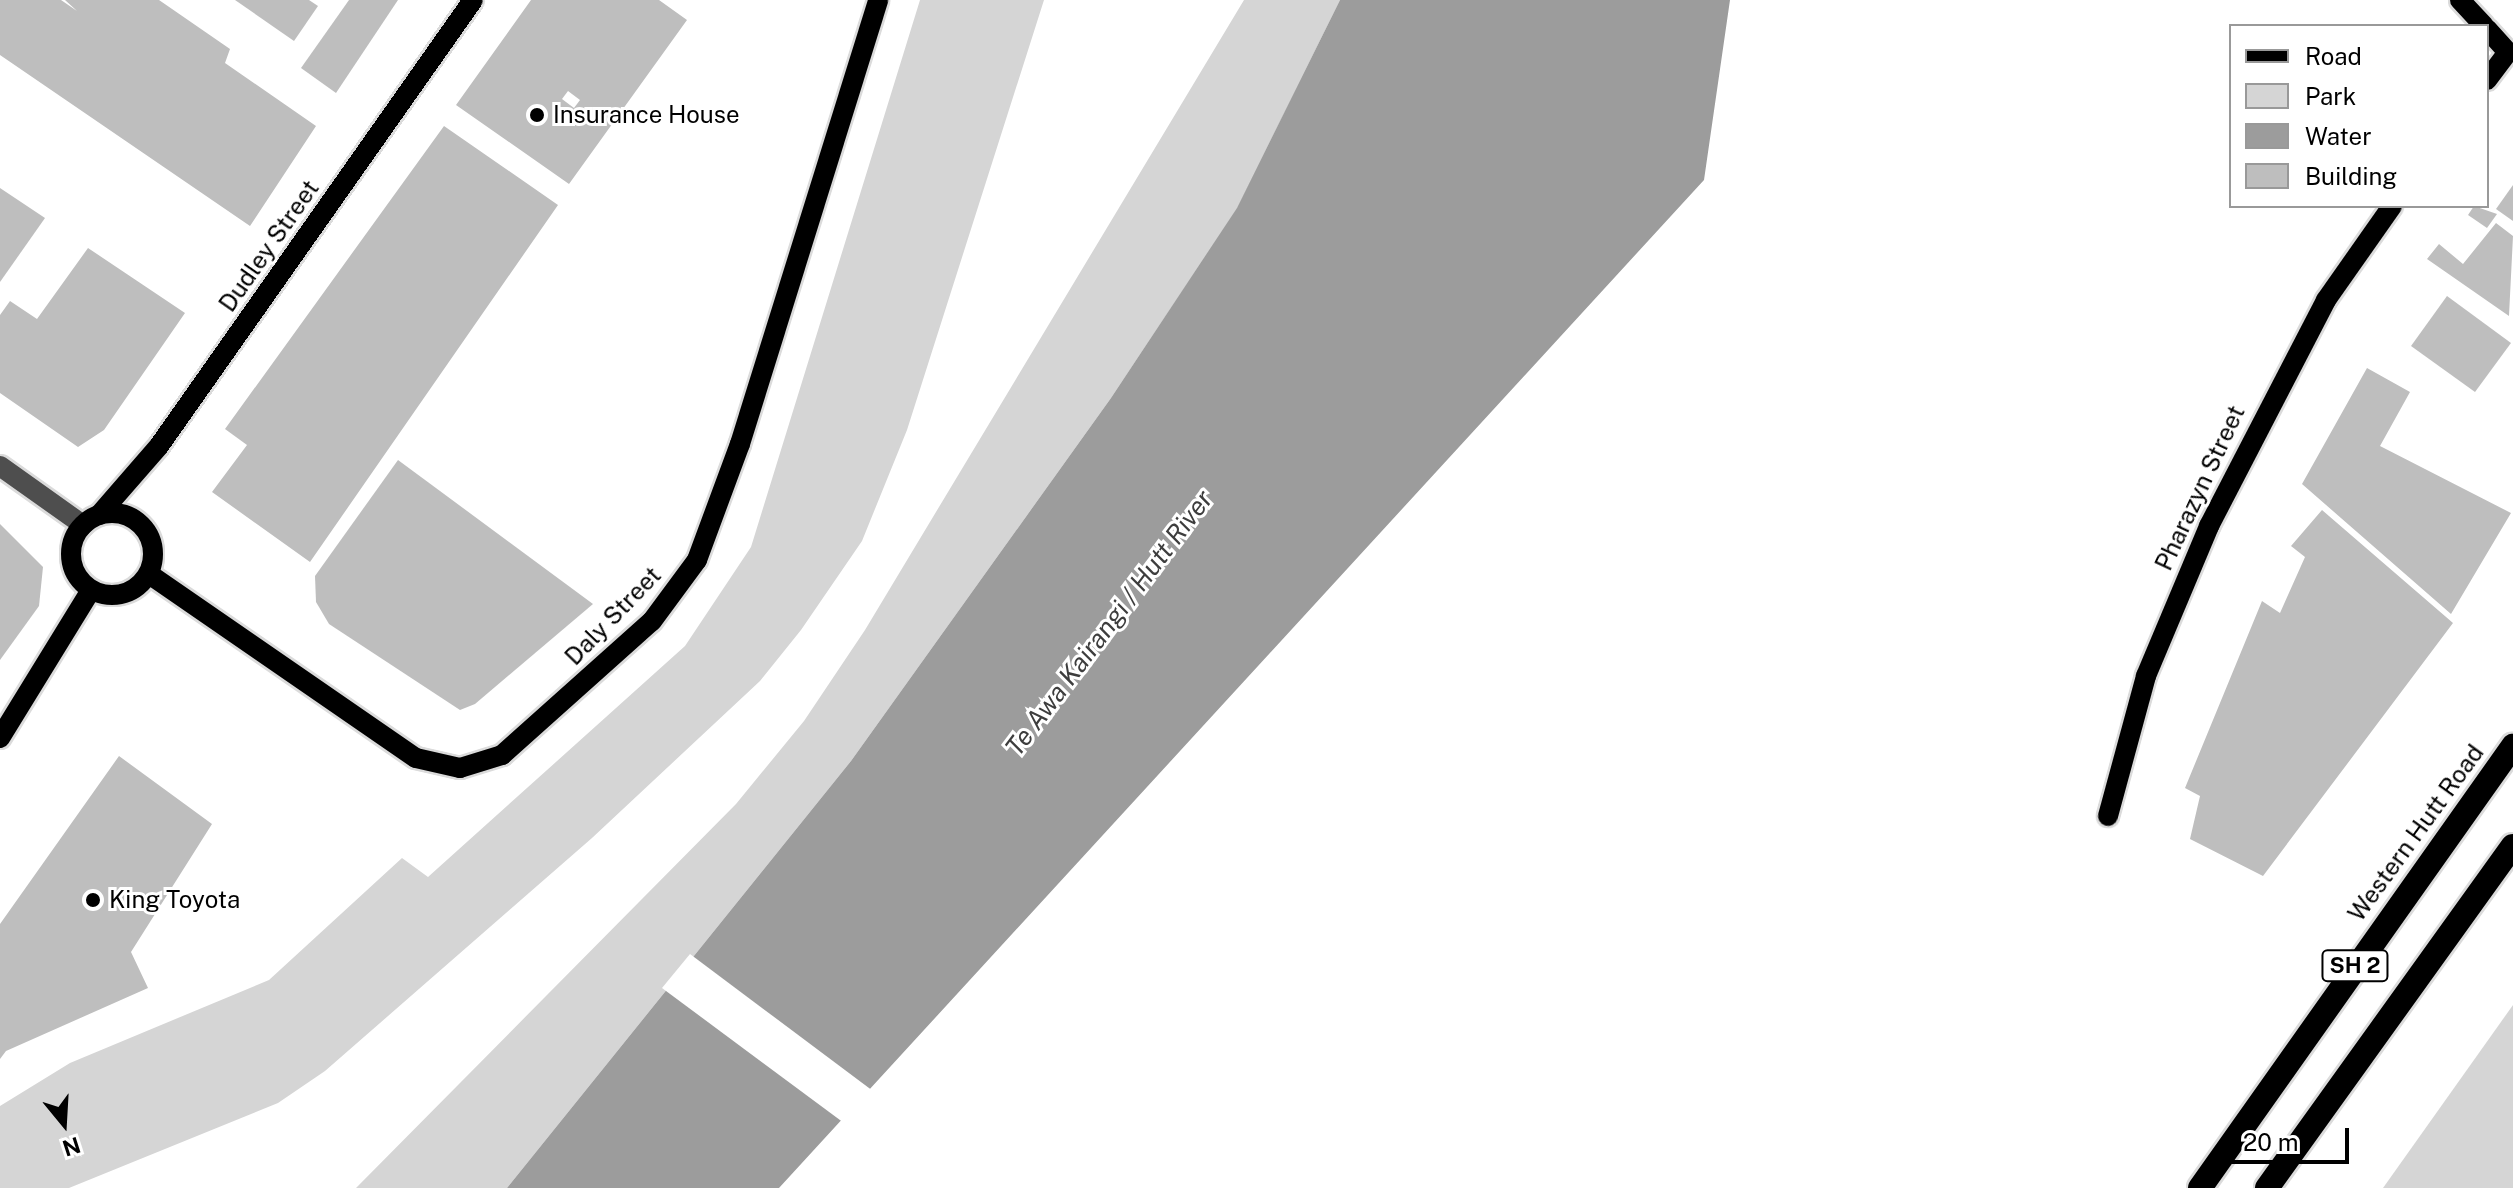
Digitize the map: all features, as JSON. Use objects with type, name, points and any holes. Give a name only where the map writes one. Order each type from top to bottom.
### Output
[{"type":"highway","name":"Western Hutt Road","points":[[2200,1188],[2513,746]]},
{"type":"highway","name":"SH 2","points":[[2267,1188],[2513,846]]},
{"type":"main road","name":"Dudley Street","points":[[91,520],[159,446],[473,0]]},
{"type":"main road","name":"Daly Street","points":[[149,574],[416,758],[460,768],[502,755],[652,621],[697,560],[740,444],[878,0]]},
{"type":"main road","points":[[2460,0],[2483,24]]},
{"type":"main road","points":[[2489,30],[2511,48],[2489,77]]},
{"type":"main road","name":"Pharazyn Street","points":[[2108,816],[2146,676],[2209,526],[2295,355],[2391,208]]},
{"type":"main road","points":[[125,515],[141,524],[153,547],[149,574],[123,594],[91,590],[71,558],[91,520],[125,515]]},
{"type":"main road","points":[[0,738],[91,590]]},
{"type":"street","points":[[0,466],[91,520]]},
{"type":"green space","points":[[920,0],[1044,0],[907,430],[862,541],[801,630],[760,681],[592,838],[325,1071],[278,1103],[69,1188],[0,1188],[0,1106],[70,1063],[269,980],[402,858],[428,877],[685,646],[751,547]]},
{"type":"green space","points":[[1244,0],[1340,0],[1237,209],[1111,398],[851,761],[507,1188],[356,1188],[736,804],[804,721],[865,630]]},
{"type":"green space","points":[[2513,1005],[2513,1188],[2383,1188]]},
{"type":"water","name":"Te Awa Kairangi / Hutt River","points":[[1340,0],[1730,0],[1704,180],[779,1188],[507,1188],[851,761],[1111,398],[1237,208]]},
{"type":"pier","points":[[690,954],[873,1091],[844,1123],[662,988]]},
{"type":"building","points":[[0,0],[61,0],[77,11],[65,0],[159,0],[230,49],[225,63],[316,126],[250,226],[0,55]]},
{"type":"building","points":[[235,0],[309,0],[318,6],[294,41]]},
{"type":"building","points":[[349,0],[398,0],[336,93],[301,68]]},
{"type":"building","points":[[531,0],[659,0],[687,20],[569,184],[456,105]],"holes":[[[568,91],[580,100],[574,108],[562,99]]]},
{"type":"building","points":[[444,126],[558,205],[310,562],[212,492],[247,445],[225,429]]},
{"type":"building","points":[[2513,185],[2513,221],[2496,209]]},
{"type":"building","points":[[0,188],[45,218],[0,282]]},
{"type":"building","points":[[2473,208],[2497,214],[2487,228],[2468,215]]},
{"type":"building","points":[[2496,223],[2513,236],[2509,316],[2427,259],[2439,244],[2463,264]]},
{"type":"building","points":[[88,248],[185,313],[104,430],[78,447],[0,393],[0,315],[10,301],[37,319]]},
{"type":"building","points":[[2447,296],[2511,343],[2475,392],[2411,346]]},
{"type":"building","points":[[2367,368],[2410,392],[2380,446],[2511,513],[2451,614],[2302,484]]},
{"type":"building","points":[[398,460],[593,604],[475,704],[460,710],[329,624],[316,602],[315,576]]},
{"type":"building","points":[[2322,510],[2453,623],[2263,876],[2190,839],[2200,796],[2185,788],[2262,601],[2280,613],[2305,557],[2291,546]]},
{"type":"building","points":[[0,524],[43,567],[39,606],[0,660]]},
{"type":"building","name":"King Toyota","points":[[119,756],[212,824],[131,952],[148,988],[6,1051],[0,1059],[0,924]]},
{"type":"place","name":"Insurance House","points":[[537,115]]},
{"type":"place","name":"King Toyota","points":[[93,900]]}]
